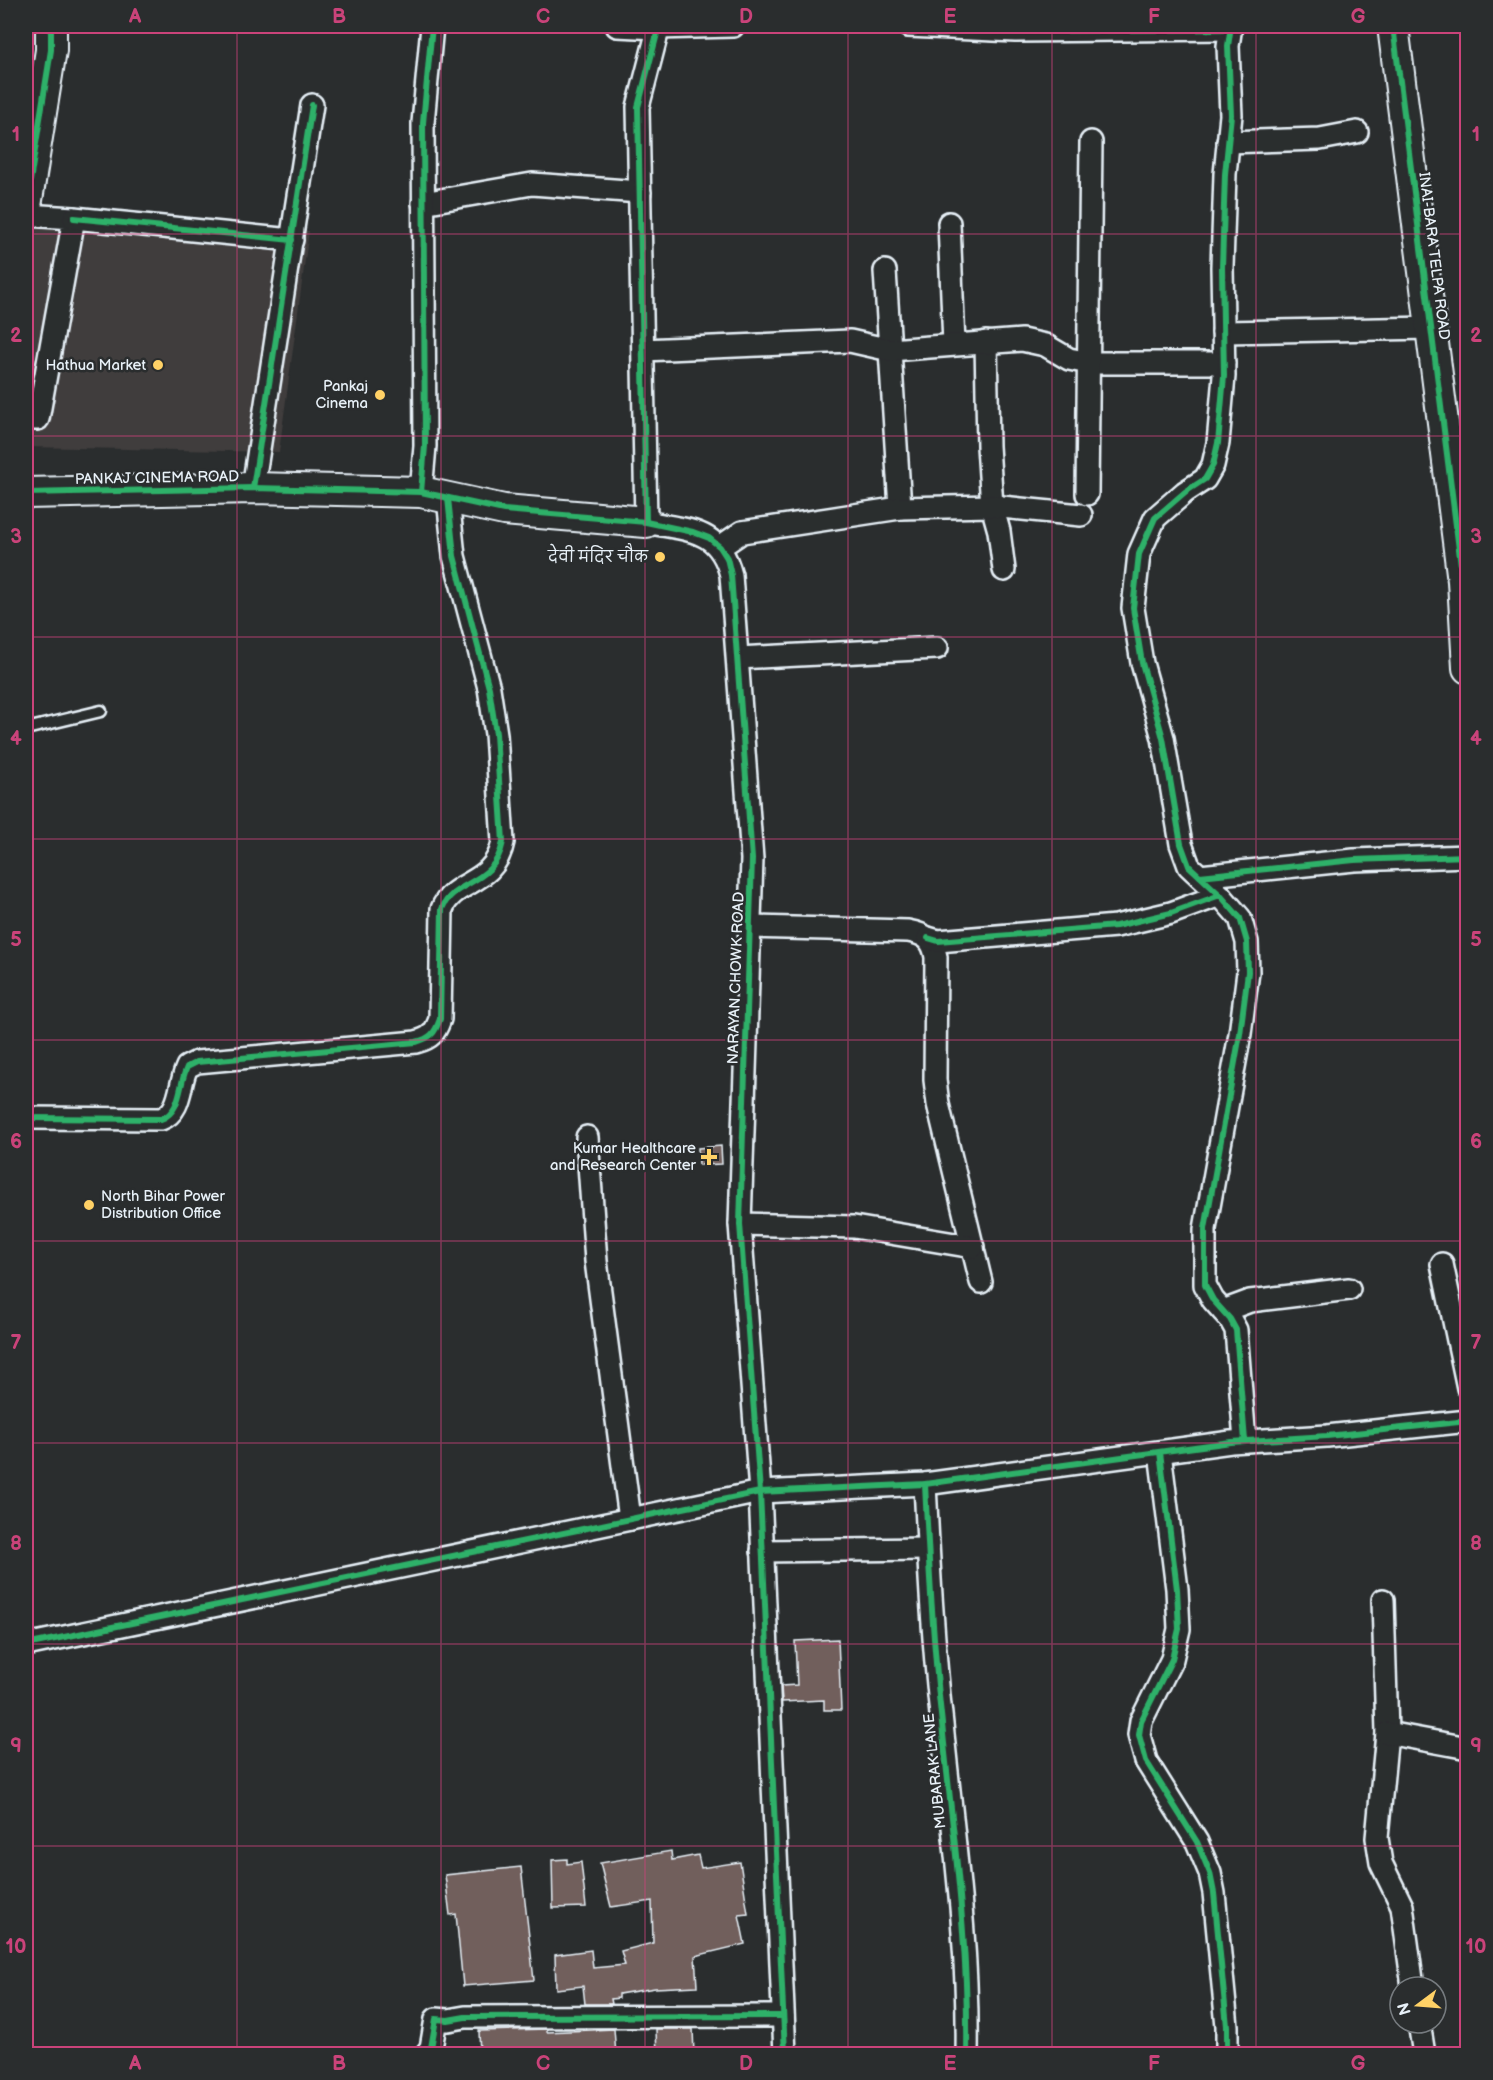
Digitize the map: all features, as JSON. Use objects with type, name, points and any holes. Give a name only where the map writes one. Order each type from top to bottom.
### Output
[{"type":"street","points":[[26,206],[51,50],[51,26]]},
{"type":"street","points":[[26,1118],[161,1119],[172,1114],[184,1072],[187,1067],[197,1062],[416,1042],[432,1036],[436,1030],[440,1019],[441,909],[449,897],[490,870],[500,856],[503,842],[496,734],[489,688],[454,556],[435,495],[425,446],[423,123],[432,26]]},
{"type":"street","points":[[617,26],[733,26]]},
{"type":"street","points":[[908,26],[1015,31],[1231,27],[1228,46],[1231,115],[1225,174],[1222,267],[1224,363],[1218,444],[1213,465],[1205,479],[1185,492],[1155,518],[1139,554],[1133,608],[1142,663],[1163,738],[1181,844],[1189,866],[1220,895],[1240,918],[1247,942],[1248,972],[1222,1143],[1205,1229],[1205,1285],[1213,1300],[1236,1330],[1245,1441]]},
{"type":"street","name":"INAI-BARA TELPA ROAD","points":[[1393,26],[1463,581],[1467,668]]},
{"type":"street","points":[[658,27],[638,107],[646,522],[693,532],[709,538],[720,547],[742,532],[900,508],[992,506],[1081,515]]},
{"type":"street","points":[[253,488],[312,105]]},
{"type":"street","points":[[1228,142],[1320,139],[1357,132]]},
{"type":"street","points":[[1087,494],[1091,142]]},
{"type":"street","points":[[423,204],[532,184],[640,192]]},
{"type":"street","points":[[26,215],[292,240]]},
{"type":"street","points":[[26,418],[38,419],[74,218]]},
{"type":"street","points":[[949,223],[954,344]]},
{"type":"street","points":[[885,271],[900,508]]},
{"type":"street","points":[[1223,332],[1431,328]]},
{"type":"street","points":[[643,350],[850,341],[890,350],[1022,340],[1045,345],[1069,359],[1089,363],[1224,363]]},
{"type":"street","points":[[986,342],[988,446],[992,506],[999,531],[1004,570]]},
{"type":"street","name":"PANKAJ CINEMA ROAD","points":[[26,493],[253,488],[435,495],[504,510],[646,522]]},
{"type":"street","name":"NARAYAN CHOWK ROAD","points":[[720,547],[727,558],[731,575],[752,859],[740,1224],[760,1492],[784,2055]]},
{"type":"street","points":[[738,658],[937,648]]},
{"type":"street","points":[[1200,876],[1354,860],[1467,856]]},
{"type":"street","points":[[750,927],[908,931],[939,941],[1116,926],[1171,913],[1220,895]]},
{"type":"street","points":[[928,938],[936,957],[935,1080],[938,1104],[981,1282]]},
{"type":"street","points":[[587,1137],[596,1261],[630,1519]]},
{"type":"street","points":[[740,1224],[854,1227],[973,1247]]},
{"type":"street","points":[[1442,1264],[1467,1388]]},
{"type":"street","points":[[1223,1311],[1250,1301],[1349,1289]]},
{"type":"street","points":[[26,1644],[760,1492],[925,1485],[1245,1441],[1327,1436],[1467,1421]]},
{"type":"street","points":[[1160,1452],[1177,1590],[1179,1629],[1172,1659],[1141,1721],[1139,1735],[1146,1761],[1197,1842],[1210,1873],[1227,2026],[1227,2055]]},
{"type":"street","name":"MUBARAK LANE","points":[[925,1485],[939,1703],[963,1921],[968,2013],[967,2055]]},
{"type":"street","points":[[762,1551],[928,1549]]},
{"type":"street","points":[[1383,1600],[1387,1733],[1377,1838],[1381,1863],[1401,1906],[1411,1975]]},
{"type":"street","points":[[1387,1733],[1467,1748]]},
{"type":"street","points":[[426,2055],[431,2048],[436,2019],[783,2016]]},
{"type":"street","points":[[1421,2035],[1424,2055]]},
{"type":"lane","points":[[26,729],[101,711]]},
{"type":"shaded area","name":"Hathua Market","points":[[37,203],[309,231],[279,452],[26,447],[26,282]]},
{"type":"building","points":[[721,1146],[722,1164],[699,1165],[698,1148]]},
{"type":"building","points":[[838,1639],[841,1710],[824,1710],[824,1700],[782,1702],[781,1686],[797,1685],[795,1641]]},
{"type":"building","points":[[671,1851],[672,1860],[698,1855],[701,1868],[740,1862],[748,1914],[739,1915],[745,1944],[695,1956],[697,1986],[655,1988],[619,1994],[619,1998],[611,1999],[612,2004],[585,2004],[583,1986],[556,1989],[555,1955],[591,1950],[593,1968],[625,1965],[621,1951],[653,1943],[652,1901],[611,1907],[600,1863]]},
{"type":"building","points":[[567,1859],[567,1864],[581,1862],[586,1907],[553,1908],[552,1860]]},
{"type":"building","points":[[521,1867],[534,1980],[463,1986],[456,1914],[450,1915],[445,1875]]},
{"type":"building","points":[[547,2029],[547,2032],[614,2029],[616,2055],[480,2055],[479,2031]]},
{"type":"building","points":[[656,2029],[693,2029],[694,2055],[657,2055]]},
{"type":"cycle path","points":[[26,206],[51,50],[51,26]]},
{"type":"cycle path","points":[[421,492],[425,446],[423,123],[432,26]]},
{"type":"cycle path","points":[[646,522],[638,107],[659,26]]},
{"type":"cycle path","points":[[657,28],[733,26]]},
{"type":"cycle path","points":[[908,26],[1015,31],[1230,29]]},
{"type":"cycle path","points":[[1231,26],[1228,46],[1231,115],[1225,174],[1222,267],[1224,376],[1218,443],[1213,465],[1205,479],[1185,492],[1155,518],[1139,554],[1133,608],[1142,663],[1163,738],[1181,844],[1189,866],[1220,895],[1240,918],[1247,942],[1248,972],[1240,1034],[1205,1229],[1205,1285],[1213,1300],[1230,1319],[1236,1330],[1245,1441]]},
{"type":"cycle path","points":[[1393,26],[1463,581],[1468,668]]},
{"type":"cycle path","points":[[253,488],[312,105]]},
{"type":"cycle path","points":[[74,218],[292,240]]},
{"type":"cycle path","points":[[26,493],[253,488],[421,492],[504,510],[646,522],[693,532],[709,538],[720,547],[727,558],[731,575],[752,859],[740,1224],[760,1492],[785,2054]]},
{"type":"cycle path","points":[[26,1118],[161,1119],[167,1116],[175,1106],[187,1067],[197,1062],[416,1042],[429,1037],[434,1031],[440,1019],[442,909],[447,899],[455,892],[483,875],[491,867],[498,857],[503,842],[496,734],[489,688],[454,556],[448,498]]},
{"type":"cycle path","points":[[1200,876],[1354,860],[1468,856]]},
{"type":"cycle path","points":[[928,938],[938,941],[1116,926],[1171,913],[1220,895]]},
{"type":"cycle path","points":[[26,1645],[760,1492],[925,1484],[1231,1442],[1327,1436],[1468,1421]]},
{"type":"cycle path","points":[[1160,1452],[1177,1589],[1179,1629],[1172,1659],[1141,1721],[1139,1735],[1146,1761],[1197,1842],[1210,1873],[1227,2026],[1227,2054]]},
{"type":"cycle path","points":[[925,1484],[936,1665],[963,1930],[967,2054]]},
{"type":"cycle path","points":[[426,2054],[431,2048],[436,2019],[783,2016]]},
{"type":"place","name":"Hathua Market","points":[[158,365]]},
{"type":"place","name":"Pankaj Cinema","points":[[380,395]]},
{"type":"place","name":"देवी मंदिर चौक","points":[[660,557]]},
{"type":"place","name":"Kumar Healthcare and Research Center","points":[[709,1157]]},
{"type":"place","name":"North Bihar Power Distribution Office","points":[[89,1205]]}]
